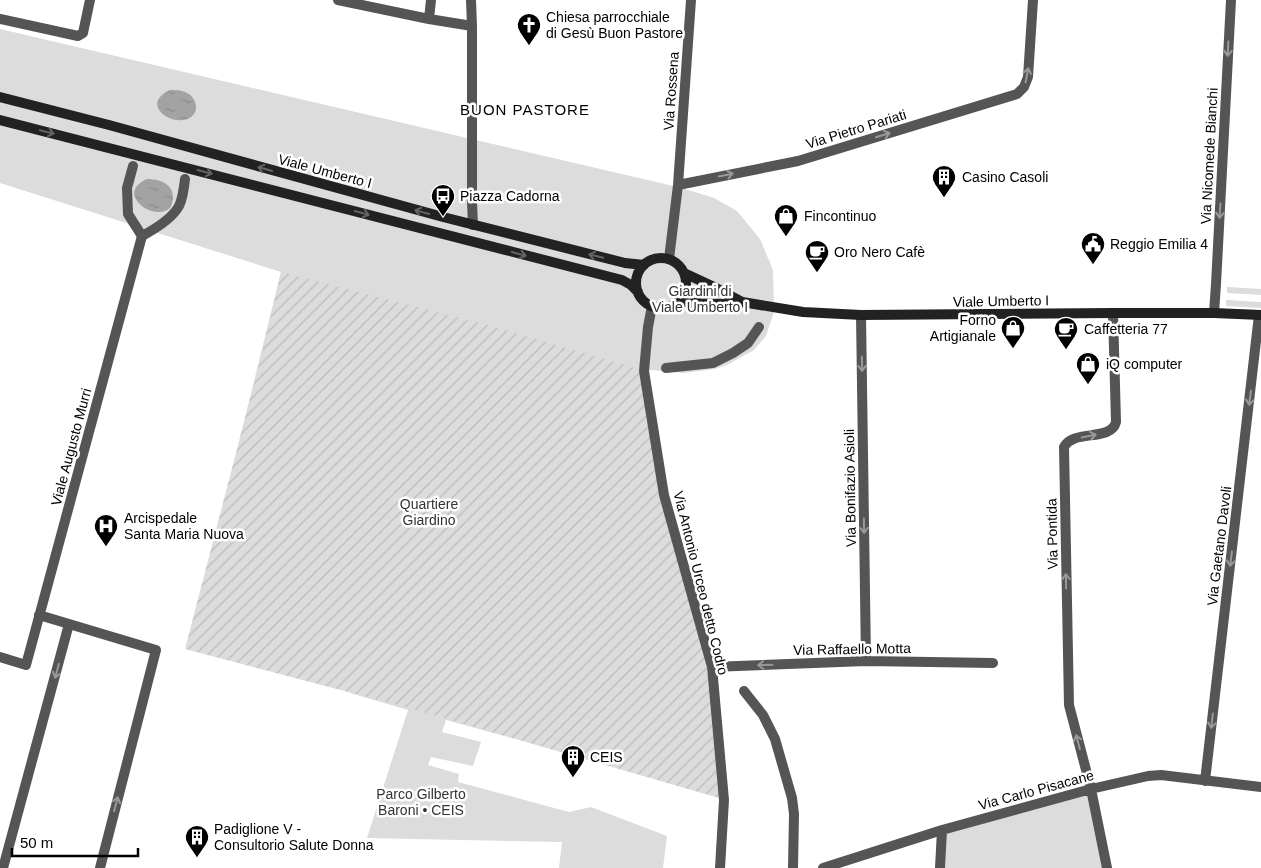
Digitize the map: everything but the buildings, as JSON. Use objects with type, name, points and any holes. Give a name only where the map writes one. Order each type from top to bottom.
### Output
[{"type":"main road","name":"Viale Umberto I","points":[[0,97],[473,225],[625,263],[644,265]]},
{"type":"main road","points":[[0,120],[622,280],[631,285],[646,303],[652,306],[661,308],[677,302],[686,288],[684,273],[675,262],[669,259],[656,259],[644,265],[640,270],[636,287],[638,292]]},
{"type":"main road","name":"Viale Umberto I","points":[[684,273],[742,302]]},
{"type":"main road","name":"Viale Umberto I","points":[[677,302],[723,304],[742,302],[803,312],[861,315],[1214,313],[1260,315]]},
{"type":"street","points":[[0,19],[78,36],[83,33],[90,0]]},
{"type":"street","points":[[338,0],[472,26]]},
{"type":"street","points":[[429,19],[431,0]]},
{"type":"street","points":[[471,0],[473,225]]},
{"type":"street","name":"Via Rossena","points":[[678,185],[690,0]]},
{"type":"street","name":"Via Pietro Pariati","points":[[678,185],[798,161],[1017,94],[1024,87],[1028,77],[1033,0]]},
{"type":"street","name":"Via Nicomede Bianchi","points":[[1214,313],[1231,0]]},
{"type":"street","points":[[134,166],[127,188],[128,214],[142,236],[174,214],[182,199],[185,179]]},
{"type":"street","points":[[669,259],[678,185]]},
{"type":"street","name":"Viale Augusto Murri","points":[[0,658],[26,665],[142,236]]},
{"type":"street","name":"Via Antonio Urceo detto Codro","points":[[652,306],[644,371],[664,495],[712,666],[724,800],[720,868]]},
{"type":"street","name":"Via Pontida","points":[[1091,789],[1068,705],[1064,447],[1066,443],[1073,439],[1108,432],[1115,426],[1113,313]]},
{"type":"street","name":"Via Bonifazio Asioli","points":[[861,315],[866,661]]},
{"type":"street","name":"Via Gaetano Davoli","points":[[1205,781],[1260,315]]},
{"type":"street","points":[[666,368],[713,363],[748,343],[759,327]]},
{"type":"street","points":[[39,615],[156,650],[100,868]]},
{"type":"street","points":[[3,868],[69,624]]},
{"type":"street","name":"Via Raffaello Motta","points":[[712,666],[866,661],[993,663]]},
{"type":"street","points":[[744,691],[763,715],[775,739],[792,798],[794,814],[793,868]]},
{"type":"street","name":"Via Carlo Pisacane","points":[[823,868],[942,830],[1091,789],[1152,775],[1261,787]]},
{"type":"street","points":[[1091,789],[1107,868]]},
{"type":"street","points":[[940,868],[942,830]]},
{"type":"green space","name":"Giardini di Viale Umberto I","points":[[0,29],[682,188],[714,198],[737,211],[760,239],[773,270],[774,312],[766,336],[754,350],[727,365],[715,369],[684,373],[639,369],[238,446],[281,272],[0,183]]},
{"type":"green space","name":"Quartiere Giardino","points":[[281,272],[491,326],[639,369],[707,667],[719,798],[409,708],[185,649],[263,349]]},
{"type":"green space","points":[[1227,287],[1261,289],[1261,295],[1227,293]]},
{"type":"green space","points":[[1226,300],[1261,302],[1261,308],[1226,306]]},
{"type":"green space","name":"Parco Gilberto Baroni • CEIS","points":[[501,612],[512,738],[446,720],[442,732],[481,742],[473,766],[431,757],[428,765],[459,774],[458,782],[569,812],[591,807],[667,836],[663,868],[559,868],[562,842],[367,838],[408,710],[350,693]]},
{"type":"green space","points":[[1091,789],[1107,868],[940,868],[942,830]]},
{"type":"water","points":[[170,90],[183,91],[192,96],[196,103],[196,111],[191,117],[184,120],[176,120],[162,114],[158,108],[158,102],[161,96]]},
{"type":"water","points":[[147,179],[160,181],[168,185],[173,197],[170,208],[163,212],[155,212],[140,204],[134,192],[138,185]]},
{"type":"place","name":"Chiesa parrocchiale di Gesù Buon Pastore","points":[[529,46]]},
{"type":"place","name":"Casino Casoli","points":[[944,198]]},
{"type":"place","name":"Piazza Cadorna","points":[[443,217]]},
{"type":"place","name":"Fincontinuo","points":[[786,237]]},
{"type":"place","name":"Reggio Emilia 4","points":[[1093,265]]},
{"type":"place","name":"Oro Nero Cafè","points":[[817,273]]},
{"type":"place","name":"Forno Artigianale","points":[[1013,349]]},
{"type":"place","name":"Caffetteria 77","points":[[1066,350]]},
{"type":"place","name":"iQ computer","points":[[1088,385]]},
{"type":"place","name":"Arcispedale Santa Maria Nuova","points":[[106,547]]},
{"type":"place","name":"CEIS","points":[[573,778]]},
{"type":"place","name":"Padiglione V - Consultorio Salute Donna","points":[[197,858]]},
{"type":"district","name":"BUON PASTORE","points":[[525,110]]}]
